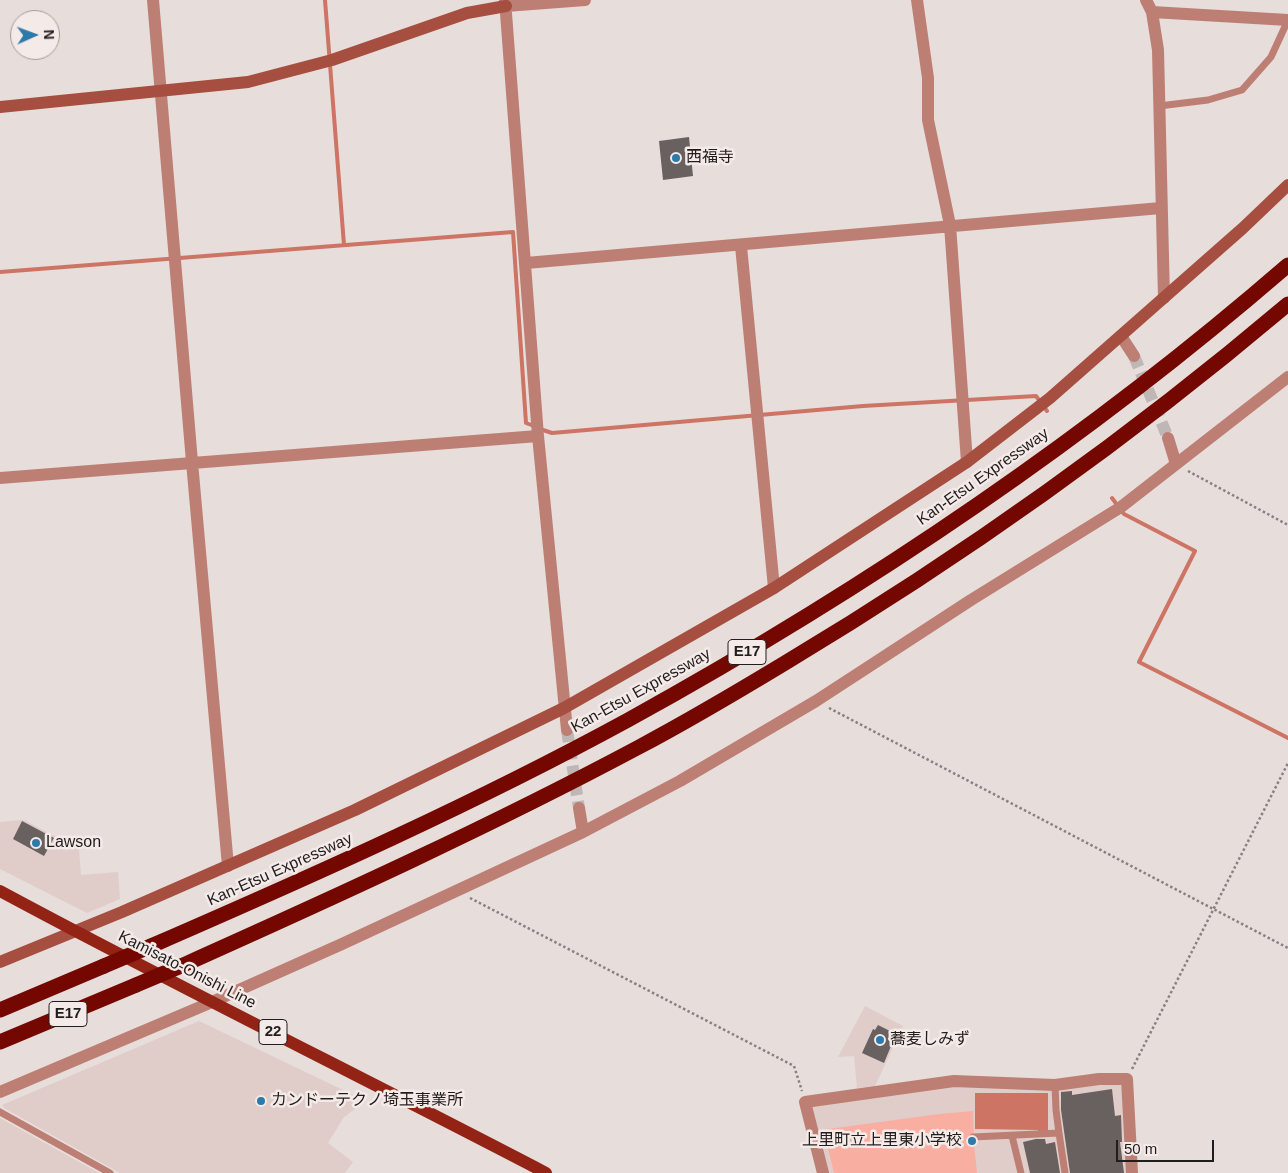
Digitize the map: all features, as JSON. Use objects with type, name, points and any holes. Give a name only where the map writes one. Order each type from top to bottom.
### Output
[{"type":"highway","name":"Kan-Etsu Expressway","points":[[0,1010],[151,946],[386,841],[518,777],[628,720],[740,656],[896,558],[1019,475],[1189,346],[1288,265]]},
{"type":"highway","name":"E17","points":[[0,1042],[181,966],[398,868],[642,746],[864,615],[955,555],[1034,500],[1206,372],[1288,304]]},
{"type":"main road","name":"Kamisato-Onishi Line","points":[[0,891],[546,1173]]},
{"type":"street","points":[[153,0],[228,866]]},
{"type":"street","points":[[0,108],[248,82],[332,60],[466,12],[506,3],[585,0]]},
{"type":"street","points":[[916,0],[928,78],[928,120],[950,225],[967,462]]},
{"type":"street","points":[[1146,0],[1152,12],[1158,50],[1164,298]]},
{"type":"street","points":[[506,3],[538,436],[566,730]]},
{"type":"street","points":[[1152,12],[1288,20]]},
{"type":"street","points":[[0,962],[355,810],[564,708],[774,588],[967,462],[1050,398],[1243,228],[1288,185]]},
{"type":"street","points":[[526,264],[741,246],[950,225],[1161,208]]},
{"type":"street","points":[[741,246],[774,588]]},
{"type":"street","points":[[1121,336],[1134,356]]},
{"type":"street","points":[[0,1092],[212,1002],[457,891],[584,832],[680,781],[816,701],[971,600],[1121,507],[1288,377]]},
{"type":"street","points":[[0,478],[538,436]]},
{"type":"street","points":[[1168,438],[1176,464]]},
{"type":"street","points":[[579,808],[584,832]]},
{"type":"street","points":[[823,1173],[805,1102],[954,1081],[1055,1085],[1099,1079],[1127,1079],[1132,1173]]},
{"type":"lane","points":[[1159,106],[1208,100],[1242,90],[1272,57],[1288,20]]},
{"type":"lane","points":[[1055,1085],[1058,1133],[1064,1173]]},
{"type":"lane","points":[[0,1112],[110,1173]]},
{"type":"lane","points":[[973,1137],[1058,1133]]},
{"type":"lane","points":[[1012,1136],[1021,1173]]},
{"type":"path","points":[[1176,464],[1288,525]]},
{"type":"path","points":[[816,701],[1288,948]]},
{"type":"path","points":[[1127,1079],[1288,763]]},
{"type":"path","points":[[457,891],[794,1066],[805,1102]]},
{"type":"shaded area","points":[[24,820],[79,849],[81,875],[118,872],[120,899],[87,913],[0,869],[0,822]]},
{"type":"shaded area","points":[[865,1006],[903,1026],[875,1086],[857,1088],[854,1056],[838,1057]]},
{"type":"shaded area","points":[[199,1021],[366,1101],[344,1117],[328,1143],[353,1162],[345,1173],[120,1173],[4,1108],[2,1105]]},
{"type":"shaded area","name":"上里町立上里東小学校","points":[[1119,1083],[1123,1087],[1127,1173],[828,1173],[811,1109],[814,1105],[939,1087]]},
{"type":"shaded area","points":[[975,1093],[1048,1093],[1048,1131],[975,1129]]},
{"type":"shaded area","points":[[973,1111],[977,1173],[834,1173],[825,1136],[828,1129]]},
{"type":"shaded area","points":[[0,1118],[99,1173],[0,1173]]},
{"type":"building","name":"西福寺","points":[[689,137],[693,176],[663,180],[659,141]]},
{"type":"building","name":"Lawson","points":[[22,821],[54,838],[44,856],[13,839]]},
{"type":"building","name":"蕎麦しみず","points":[[878,1025],[896,1034],[884,1063],[862,1053],[873,1029],[875,1030]]},
{"type":"building","points":[[1112,1089],[1115,1116],[1121,1115],[1122,1142],[1120,1142],[1124,1173],[1070,1173],[1061,1110],[1061,1092],[1072,1091],[1072,1095]]},
{"type":"building","points":[[1045,1139],[1046,1144],[1055,1142],[1060,1173],[1030,1173],[1023,1142]]},
{"type":"waterway","points":[[325,0],[344,245]]},
{"type":"waterway","points":[[0,272],[513,232],[526,423],[534,426]]},
{"type":"waterway","points":[[540,429],[552,433],[863,406],[1036,396],[1047,411]]},
{"type":"waterway","points":[[1112,498],[1124,514],[1195,551],[1139,662],[1288,738]]},
{"type":"tunnel","points":[[1134,356],[1168,438]]},
{"type":"tunnel","points":[[567,730],[579,808]]},
{"type":"place","name":"西福寺","points":[[676,158]]},
{"type":"place","name":"Lawson","points":[[36,843]]},
{"type":"place","name":"蕎麦しみず","points":[[880,1040]]},
{"type":"place","name":"カンドーテクノ埼玉事業所","points":[[261,1101]]},
{"type":"place","name":"上里町立上里東小学校","points":[[972,1141]]}]
